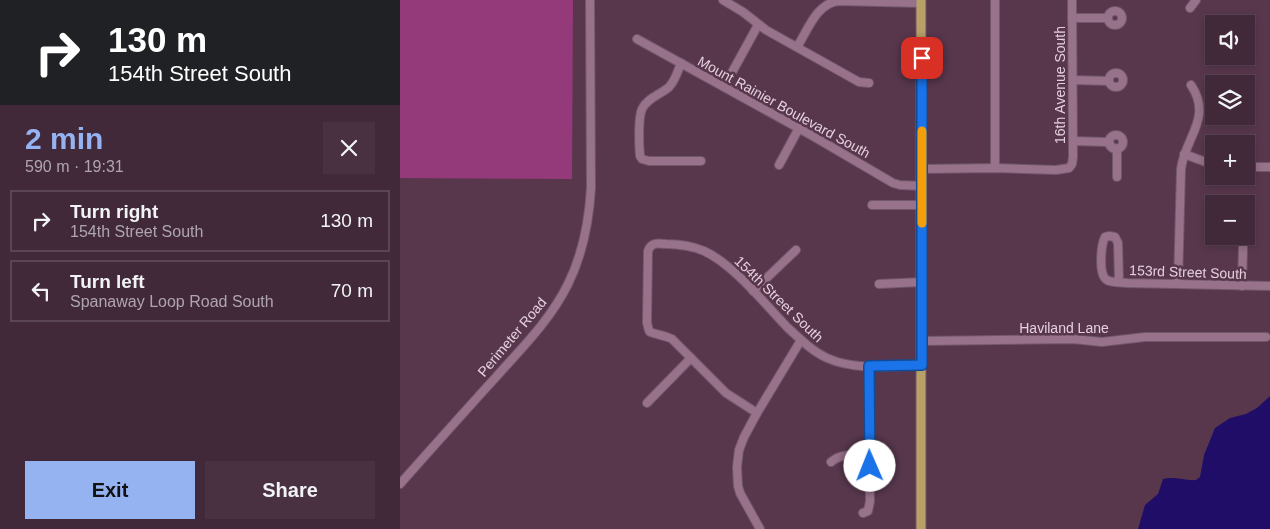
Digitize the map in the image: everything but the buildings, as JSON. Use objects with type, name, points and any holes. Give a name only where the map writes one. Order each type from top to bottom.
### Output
[{"type":"main road","points":[[921,1],[921,529]]},
{"type":"street","name":"Perimeter Road","points":[[400,484],[525,345],[550,314],[568,284],[581,250],[589,214],[591,188],[590,0]]},
{"type":"street","points":[[723,0],[766,30],[860,82],[869,83]]},
{"type":"street","points":[[737,8],[741,0]]},
{"type":"street","points":[[922,169],[995,168],[995,0]]},
{"type":"street","name":"16th Avenue South","points":[[995,168],[1056,170],[1069,168],[1072,162],[1072,0]]},
{"type":"street","points":[[1190,8],[1196,0]]},
{"type":"street","points":[[797,47],[820,10],[832,3],[838,1],[921,1]]},
{"type":"street","points":[[1072,18],[1108,18]]},
{"type":"street","points":[[724,87],[758,24]]},
{"type":"street","name":"Mount Rainier Boulevard South","points":[[637,39],[799,128],[893,183],[922,186]]},
{"type":"street","points":[[681,63],[669,87],[649,101],[640,112],[639,154],[642,160],[701,162]]},
{"type":"street","points":[[1073,80],[1109,80]]},
{"type":"street","points":[[1178,284],[1182,159],[1199,119],[1198,98],[1190,85]]},
{"type":"street","points":[[779,166],[799,128]]},
{"type":"street","points":[[1073,141],[1106,142],[1113,146],[1118,152],[1117,177]]},
{"type":"street","points":[[1184,154],[1205,162]]},
{"type":"street","points":[[1255,167],[1270,167]]},
{"type":"street","points":[[872,205],[922,205]]},
{"type":"street","name":"153rd Street South","points":[[1119,282],[1118,243],[1115,237],[1105,237],[1102,244],[1101,272],[1106,279],[1119,282],[1270,286]]},
{"type":"street","name":"154th Street South","points":[[691,358],[672,339],[663,335],[652,334],[649,330],[647,323],[648,248],[652,244],[676,244],[691,247],[704,251],[724,263],[801,340],[833,361],[862,366],[922,365]]},
{"type":"street","points":[[1242,286],[1243,247]]},
{"type":"street","points":[[753,291],[796,250]]},
{"type":"street","points":[[879,284],[922,282]]},
{"type":"street","name":"Haviland Lane","points":[[921,341],[1073,339],[1102,342],[1145,337],[1266,337]]},
{"type":"street","points":[[760,529],[740,493],[737,467],[739,450],[757,413],[801,340]]},
{"type":"street","points":[[647,403],[691,358],[726,393],[757,413]]},
{"type":"street","points":[[863,513],[868,511],[870,501],[869,366]]},
{"type":"street","points":[[831,462],[848,455],[869,455]]},
{"type":"shaded area","points":[[400,0],[573,0],[572,179],[400,178]]},
{"type":"shaded area","points":[[1270,396],[1270,529],[1138,529],[1145,505],[1158,494],[1163,479],[1196,480],[1200,477],[1204,455],[1215,428],[1230,418],[1246,414],[1257,408]]},
{"type":"slow traffic","points":[[922,131],[922,223]]},
{"type":"route","points":[[870,466],[869,366],[922,365],[922,58]]}]
